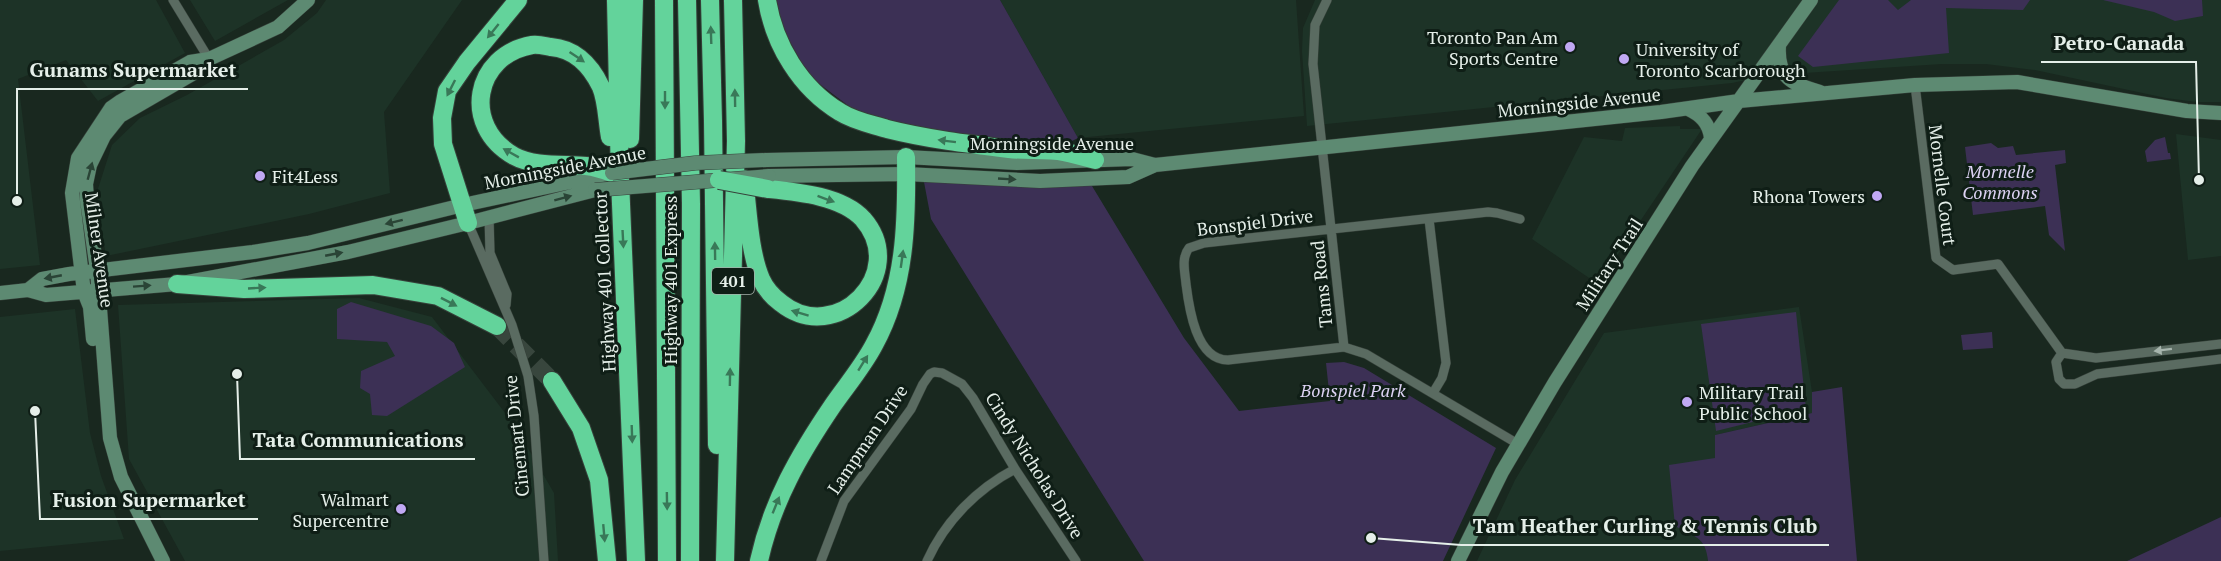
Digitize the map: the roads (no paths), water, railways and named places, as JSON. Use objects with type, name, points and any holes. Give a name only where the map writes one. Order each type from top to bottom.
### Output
[{"type":"highway","points":[[468,223],[443,144],[442,118],[447,91],[467,62],[519,0]]},
{"type":"highway","name":"Highway 401 Collector","points":[[616,0],[602,177],[636,561]]},
{"type":"highway","points":[[602,177],[630,152],[634,0]]},
{"type":"highway","name":"Highway 401 Express","points":[[664,0],[667,561]]},
{"type":"highway","name":"Highway 401 Express","points":[[687,0],[691,204],[690,561]]},
{"type":"highway","points":[[710,0],[714,168],[716,561]]},
{"type":"highway","name":"401","points":[[725,561],[736,141],[733,0]]},
{"type":"highway","points":[[767,0],[778,39],[791,65],[820,97],[839,112],[860,122],[920,137],[1012,149],[1063,152],[1095,160]]},
{"type":"highway","points":[[533,45],[562,48],[588,64],[602,89],[612,152],[602,177],[516,157],[500,147],[487,132],[480,114],[481,92],[491,70],[510,53],[533,45]]},
{"type":"highway","points":[[719,180],[769,183],[804,192],[848,209],[862,218],[877,248],[877,265],[872,283],[860,299],[849,308],[826,316],[812,317],[791,311],[773,297],[761,280],[754,256],[741,156],[736,141]]},
{"type":"highway","points":[[759,561],[765,534],[788,480],[833,405],[856,375],[875,344],[887,316],[896,290],[902,261],[906,216],[906,166]]},
{"type":"highway","points":[[177,284],[244,289],[373,285],[438,296],[502,318]]},
{"type":"highway","points":[[552,381],[581,428],[599,480],[607,561]]},
{"type":"main road","name":"Milner Avenue","points":[[106,408],[95,356],[90,307],[84,292],[72,193],[78,158],[111,108],[120,101],[188,63],[209,59],[278,27],[308,0]]},
{"type":"main road","name":"Military Trail","points":[[1458,561],[1518,444],[1571,357],[1711,138],[1811,0]]},
{"type":"main road","points":[[1779,44],[1778,59],[1784,74],[1808,88],[1824,93]]},
{"type":"main road","name":"Milner Avenue","points":[[163,561],[121,477],[110,438],[99,290],[86,184],[90,165],[104,136],[120,116],[194,73],[209,59]]},
{"type":"main road","name":"Morningside Avenue","points":[[28,290],[42,279],[308,243],[463,205],[602,177],[695,163],[766,160],[906,166],[1040,181],[1128,177],[1155,165],[1739,101],[1915,86],[2017,82],[2187,111],[2221,113]]},
{"type":"main road","points":[[1688,108],[1696,112],[1708,124],[1711,138]]},
{"type":"main road","name":"Morningside Avenue","points":[[769,183],[906,166],[1132,159],[1155,165]]},
{"type":"main road","name":"Morningside Avenue","points":[[0,293],[28,290],[46,295],[177,284],[348,252],[489,217],[602,177],[719,180]]},
{"type":"street","points":[[173,0],[209,59]]},
{"type":"street","name":"Tams Road","points":[[1327,0],[1315,25],[1313,64],[1344,347]]},
{"type":"street","name":"Mornelle Court","points":[[1915,86],[1936,258],[1953,270],[1998,264],[2062,353]]},
{"type":"street","name":"Bonspiel Drive","points":[[1518,444],[1366,354],[1344,347],[1228,360],[1214,357],[1191,319],[1184,264],[1185,253],[1195,245],[1488,212],[1520,219]]},
{"type":"street","name":"Cinemart Drive","points":[[489,217],[490,253],[507,294],[502,318]]},
{"type":"street","points":[[1429,219],[1446,363],[1442,378],[1433,393]]},
{"type":"street","name":"Cinemart Drive","points":[[468,223],[502,318],[524,362],[534,416],[544,561]]},
{"type":"street","points":[[2221,344],[2096,358],[2062,353],[2056,362],[2059,379],[2064,384],[2075,384],[2097,374],[2221,359]]},
{"type":"street","name":"Cindy Nicholas Drive","points":[[934,372],[942,373],[962,384],[973,398],[1015,469],[1076,561]]},
{"type":"street","name":"Lampman Drive","points":[[820,561],[844,501],[911,409],[923,384],[934,372]]},
{"type":"street","points":[[927,561],[956,516],[974,495],[1015,469]]},
{"type":"tunnel","points":[[497,326],[552,381]]},
{"type":"place","name":"Toronto Pan Am Sports Centre","points":[[1570,47]]},
{"type":"place","name":"University of Toronto Scarborough","points":[[1624,59]]},
{"type":"place","name":"Fit4Less","points":[[260,176]]},
{"type":"place","name":"Petro-Canada","points":[[2199,180]]},
{"type":"place","name":"Rhona Towers","points":[[1877,196]]},
{"type":"place","name":"Gunams Supermarket","points":[[17,201]]},
{"type":"place","name":"Tata Communications","points":[[237,374]]},
{"type":"place","name":"Military Trail Public School","points":[[1687,402]]},
{"type":"place","name":"Fusion Supermarket","points":[[35,411]]},
{"type":"place","name":"Walmart Supercentre","points":[[401,509]]},
{"type":"place","name":"Tam Heather Curling & Tennis Club","points":[[1371,538]]},
{"type":"park label","name":"Mornelle Commons","points":[[2000,181]]},
{"type":"park label","name":"Bonspiel Park","points":[[1353,390]]}]
